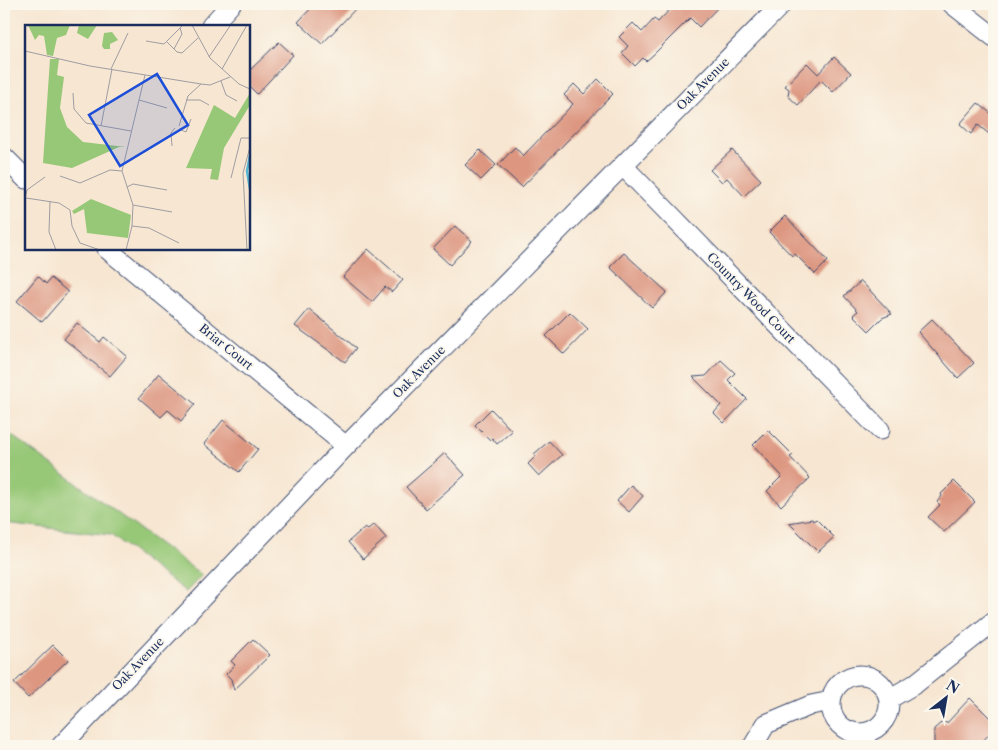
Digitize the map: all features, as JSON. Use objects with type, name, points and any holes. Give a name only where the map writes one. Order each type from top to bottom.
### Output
[{"type":"street","points":[[212,25],[231,4]]},
{"type":"street","name":"Oak Avenue","points":[[61,746],[346,446],[782,4]]},
{"type":"street","points":[[952,4],[994,37]]},
{"type":"street","points":[[4,157],[25,178]]},
{"type":"street","name":"Country Wood Court","points":[[623,166],[880,430]]},
{"type":"street","name":"Briar Court","points":[[108,250],[346,446]]},
{"type":"street","points":[[889,699],[915,684],[994,621]]},
{"type":"street","points":[[854,675],[873,677],[886,690],[889,699],[887,715],[870,739],[842,726],[836,719],[831,701],[838,684],[854,675]]},
{"type":"street","points":[[753,746],[766,724],[810,705],[831,701]]},
{"type":"green space","points":[[4,430],[202,575],[186,592],[111,535],[4,523]]},
{"type":"building","points":[[315,4],[360,4],[322,44],[298,22]]},
{"type":"building","points":[[675,4],[721,4],[699,27],[690,18],[646,61],[643,58],[635,66],[622,53],[628,46],[619,37],[633,23],[642,32],[654,19],[658,22]]},
{"type":"building","points":[[279,42],[293,55],[257,94],[250,87],[250,70]]},
{"type":"building","points":[[834,57],[851,73],[833,92],[821,80],[798,105],[788,96],[789,89],[785,86],[807,63],[818,74]]},
{"type":"building","points":[[598,79],[613,94],[522,187],[498,165],[515,147],[523,156],[573,104],[564,95],[574,84],[584,94]]},
{"type":"building","points":[[978,103],[994,116],[994,138],[978,125],[971,134],[960,124]]},
{"type":"building","points":[[480,150],[496,165],[481,180],[465,165]]},
{"type":"building","points":[[732,150],[761,180],[744,196],[727,178],[722,182],[710,170]]},
{"type":"building","points":[[785,216],[828,261],[815,274],[795,254],[792,256],[769,232]]},
{"type":"building","points":[[455,226],[472,241],[450,265],[433,249]]},
{"type":"building","points":[[368,249],[403,280],[392,292],[385,287],[372,302],[343,277]]},
{"type":"building","points":[[624,253],[667,292],[652,308],[610,267]]},
{"type":"building","points":[[38,276],[46,284],[51,278],[68,292],[42,322],[17,301]]},
{"type":"building","points":[[861,281],[892,314],[882,318],[869,331],[853,315],[858,311],[844,296]]},
{"type":"building","points":[[309,309],[356,348],[345,362],[295,326]]},
{"type":"building","points":[[570,312],[588,329],[564,354],[546,336]]},
{"type":"building","points":[[932,319],[974,363],[958,378],[918,332]]},
{"type":"building","points":[[77,323],[100,342],[104,337],[127,356],[110,376],[64,339]]},
{"type":"building","points":[[721,360],[735,373],[728,380],[747,399],[724,423],[714,413],[721,405],[693,377],[706,376]]},
{"type":"building","points":[[159,374],[195,404],[181,421],[168,410],[161,417],[139,398]]},
{"type":"building","points":[[491,409],[512,431],[497,444],[492,438],[490,440],[475,425]]},
{"type":"building","points":[[223,420],[258,449],[239,472],[204,444]]},
{"type":"building","points":[[768,430],[793,455],[790,457],[810,478],[781,506],[767,491],[782,476],[753,445]]},
{"type":"building","points":[[549,441],[562,455],[539,476],[528,464],[536,456],[534,454]]},
{"type":"building","points":[[445,453],[465,475],[426,509],[406,487]]},
{"type":"building","points":[[954,481],[975,502],[944,532],[928,517],[940,505],[937,502],[942,496],[941,494]]},
{"type":"building","points":[[631,485],[643,496],[629,512],[617,501]]},
{"type":"building","points":[[812,519],[813,521],[816,519],[834,537],[818,552],[789,523]]},
{"type":"building","points":[[374,524],[386,538],[363,559],[348,542],[365,527],[368,529]]},
{"type":"building","points":[[253,639],[270,655],[234,690],[231,679],[226,674],[235,665],[231,661]]},
{"type":"building","points":[[53,645],[68,660],[28,698],[14,683]]},
{"type":"building","points":[[970,698],[994,722],[994,729],[979,745],[934,746],[934,729],[942,722],[947,723]]}]
